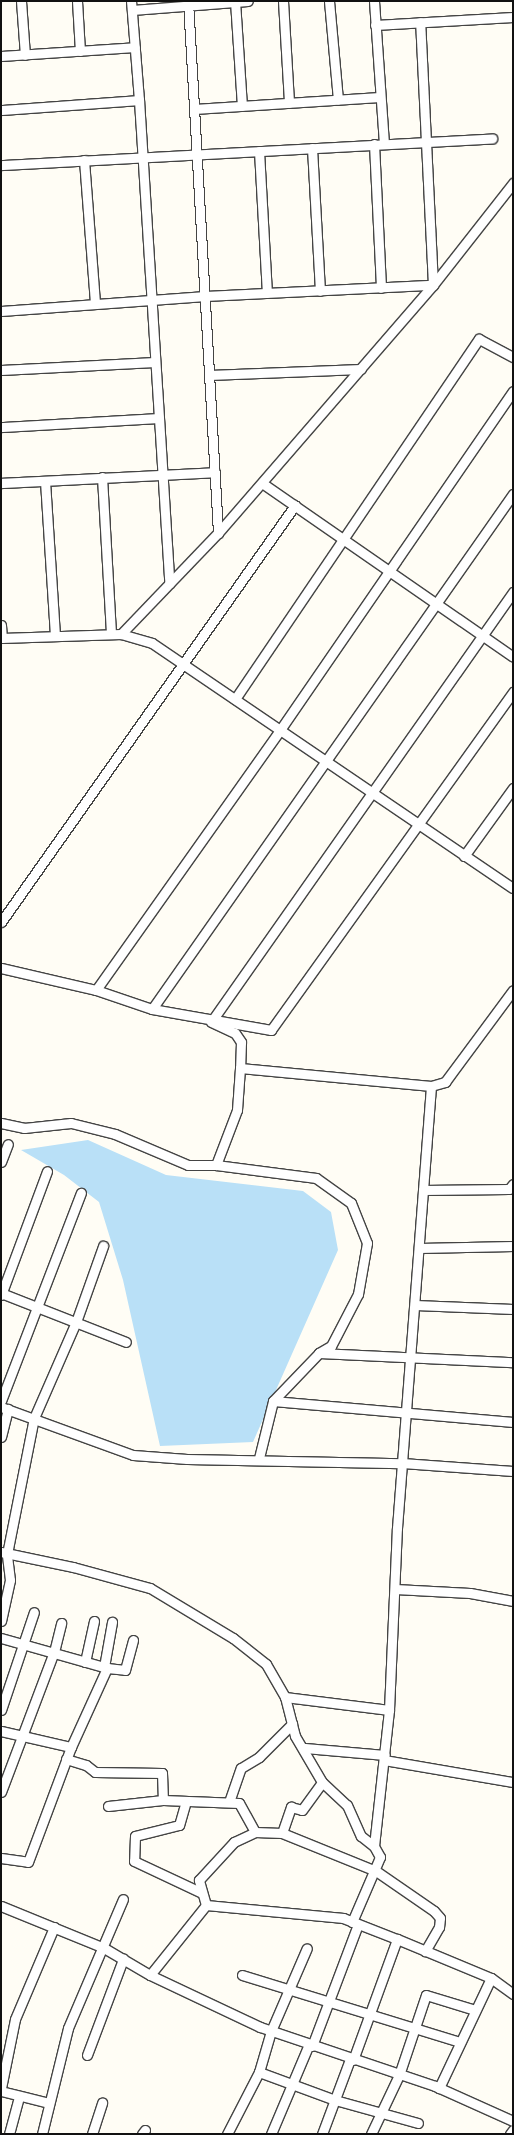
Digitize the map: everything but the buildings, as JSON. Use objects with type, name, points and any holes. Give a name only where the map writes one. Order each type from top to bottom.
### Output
[{"type":"street","points":[[21,1],[25,55]]},
{"type":"street","points":[[77,1],[80,51]]},
{"type":"street","points":[[169,583],[139,100],[131,6],[248,1]]},
{"type":"street","points":[[283,1],[289,103]]},
{"type":"street","points":[[329,1],[338,100]]},
{"type":"street","points":[[374,1],[380,97],[381,288]]},
{"type":"street","points":[[235,2],[242,106]]},
{"type":"street","points":[[188,4],[218,533]]},
{"type":"street","points":[[375,24],[513,17]]},
{"type":"street","points":[[420,22],[433,285]]},
{"type":"street","points":[[1,56],[135,47]]},
{"type":"street","points":[[194,109],[380,97]]},
{"type":"street","points":[[1,110],[139,100]]},
{"type":"street","points":[[1,165],[492,138]]},
{"type":"street","points":[[312,148],[320,291]]},
{"type":"street","points":[[259,151],[267,293]]},
{"type":"street","points":[[84,160],[95,304]]},
{"type":"street","points":[[116,634],[218,533],[433,285],[512,188]]},
{"type":"street","points":[[1,311],[205,296],[433,285]]},
{"type":"street","points":[[234,699],[479,339],[513,357]]},
{"type":"street","points":[[1,370],[155,362]]},
{"type":"street","points":[[209,375],[361,368]]},
{"type":"street","points":[[96,990],[280,730],[513,391]]},
{"type":"street","points":[[1,427],[159,418]]},
{"type":"street","points":[[1,483],[215,472]]},
{"type":"street","points":[[102,477],[116,634]]},
{"type":"street","points":[[45,481],[55,636]]},
{"type":"street","points":[[262,482],[513,657]]},
{"type":"street","points":[[152,1009],[324,760],[513,494]]},
{"type":"street","points":[[1,922],[295,505]]},
{"type":"street","points":[[211,1022],[370,792],[513,592]]},
{"type":"street","points":[[1,625],[2,638],[116,634],[152,643],[513,888]]},
{"type":"street","points":[[1,968],[96,990],[152,1009],[211,1022],[272,1030],[513,692]]},
{"type":"street","points":[[464,856],[513,788]]},
{"type":"street","points":[[240,1068],[432,1086],[445,1082],[513,990]]},
{"type":"street","points":[[211,1022],[235,1033],[241,1042],[238,1110],[216,1165]]},
{"type":"street","points":[[374,1846],[389,1710],[405,1412],[432,1086]]},
{"type":"street","points":[[1,1123],[24,1128],[71,1123],[115,1134],[188,1165],[216,1165],[316,1178],[351,1203],[367,1243],[358,1294],[331,1346],[319,1353],[273,1401],[259,1458]]},
{"type":"street","points":[[1,1162],[8,1144]]},
{"type":"street","points":[[47,1171],[2,1294],[126,1342]]},
{"type":"street","points":[[424,1190],[509,1189],[513,1184]]},
{"type":"street","points":[[1,1401],[81,1193]]},
{"type":"street","points":[[1,1622],[10,1580],[4,1553],[34,1418],[76,1322],[103,1246]]},
{"type":"street","points":[[419,1248],[513,1246]]},
{"type":"street","points":[[414,1305],[513,1309]]},
{"type":"street","points":[[319,1353],[513,1362]]},
{"type":"street","points":[[273,1401],[513,1422]]},
{"type":"street","points":[[1,1437],[5,1408],[133,1455],[187,1459],[259,1458],[402,1464],[513,1471]]},
{"type":"street","points":[[4,1553],[73,1567],[150,1588],[203,1618],[266,1664],[285,1697],[295,1736],[305,1748],[322,1782],[347,1804],[361,1836],[374,1846],[380,1857],[311,2045],[291,2085],[271,2134]]},
{"type":"street","points":[[395,1589],[470,1593],[513,1601]]},
{"type":"street","points":[[1,1710],[34,1612]]},
{"type":"street","points":[[85,1662],[94,1621]]},
{"type":"street","points":[[1,1858],[28,1862],[66,1758],[105,1668],[112,1622]]},
{"type":"street","points":[[1,1792],[54,1652],[61,1623]]},
{"type":"street","points":[[1,1638],[105,1668],[125,1670],[133,1640]]},
{"type":"street","points":[[285,1697],[389,1710]]},
{"type":"street","points":[[229,1802],[234,1780],[241,1768],[259,1757],[292,1724]]},
{"type":"street","points":[[1,1731],[71,1747]]},
{"type":"street","points":[[305,1748],[384,1758],[513,1782]]},
{"type":"street","points":[[66,1758],[86,1765],[95,1772],[162,1773],[163,1800]]},
{"type":"street","points":[[282,1833],[291,1807],[302,1810],[322,1782]]},
{"type":"street","points":[[108,1806],[163,1800],[239,1803],[255,1832]]},
{"type":"street","points":[[186,1801],[179,1825],[135,1836],[134,1861],[202,1893]]},
{"type":"street","points":[[206,1905],[199,1880],[234,1842],[255,1832],[282,1833],[376,1871],[440,1918],[440,1927],[426,1951]]},
{"type":"street","points":[[42,2134],[68,2028],[104,1948],[123,1899]]},
{"type":"street","points":[[206,1905],[343,1918],[491,1978],[513,1994]]},
{"type":"street","points":[[150,1975],[206,1905]]},
{"type":"street","points":[[1,1906],[104,1948],[150,1975],[271,2031],[438,2088],[513,2121]]},
{"type":"street","points":[[1,2088],[15,2019],[54,1928]]},
{"type":"street","points":[[322,2134],[370,2014],[397,1939]]},
{"type":"street","points":[[227,2134],[258,2072],[271,2031],[307,1948]]},
{"type":"street","points":[[87,2055],[123,1959]]},
{"type":"street","points":[[242,1975],[460,2042]]},
{"type":"street","points":[[438,2088],[491,1978]]},
{"type":"street","points":[[371,2134],[399,2075],[426,1995],[475,2010]]},
{"type":"street","points":[[258,2072],[335,2100],[418,2123]]},
{"type":"street","points":[[1,2092],[49,2103]]},
{"type":"street","points":[[9,2134],[18,2096]]},
{"type":"street","points":[[92,2134],[102,2103]]},
{"type":"street","points":[[510,2134],[513,2130]]},
{"type":"water","points":[[88,1140],[166,1175],[303,1191],[331,1212],[338,1250],[253,1442],[160,1446],[123,1280],[99,1202],[64,1175],[21,1150]]}]
